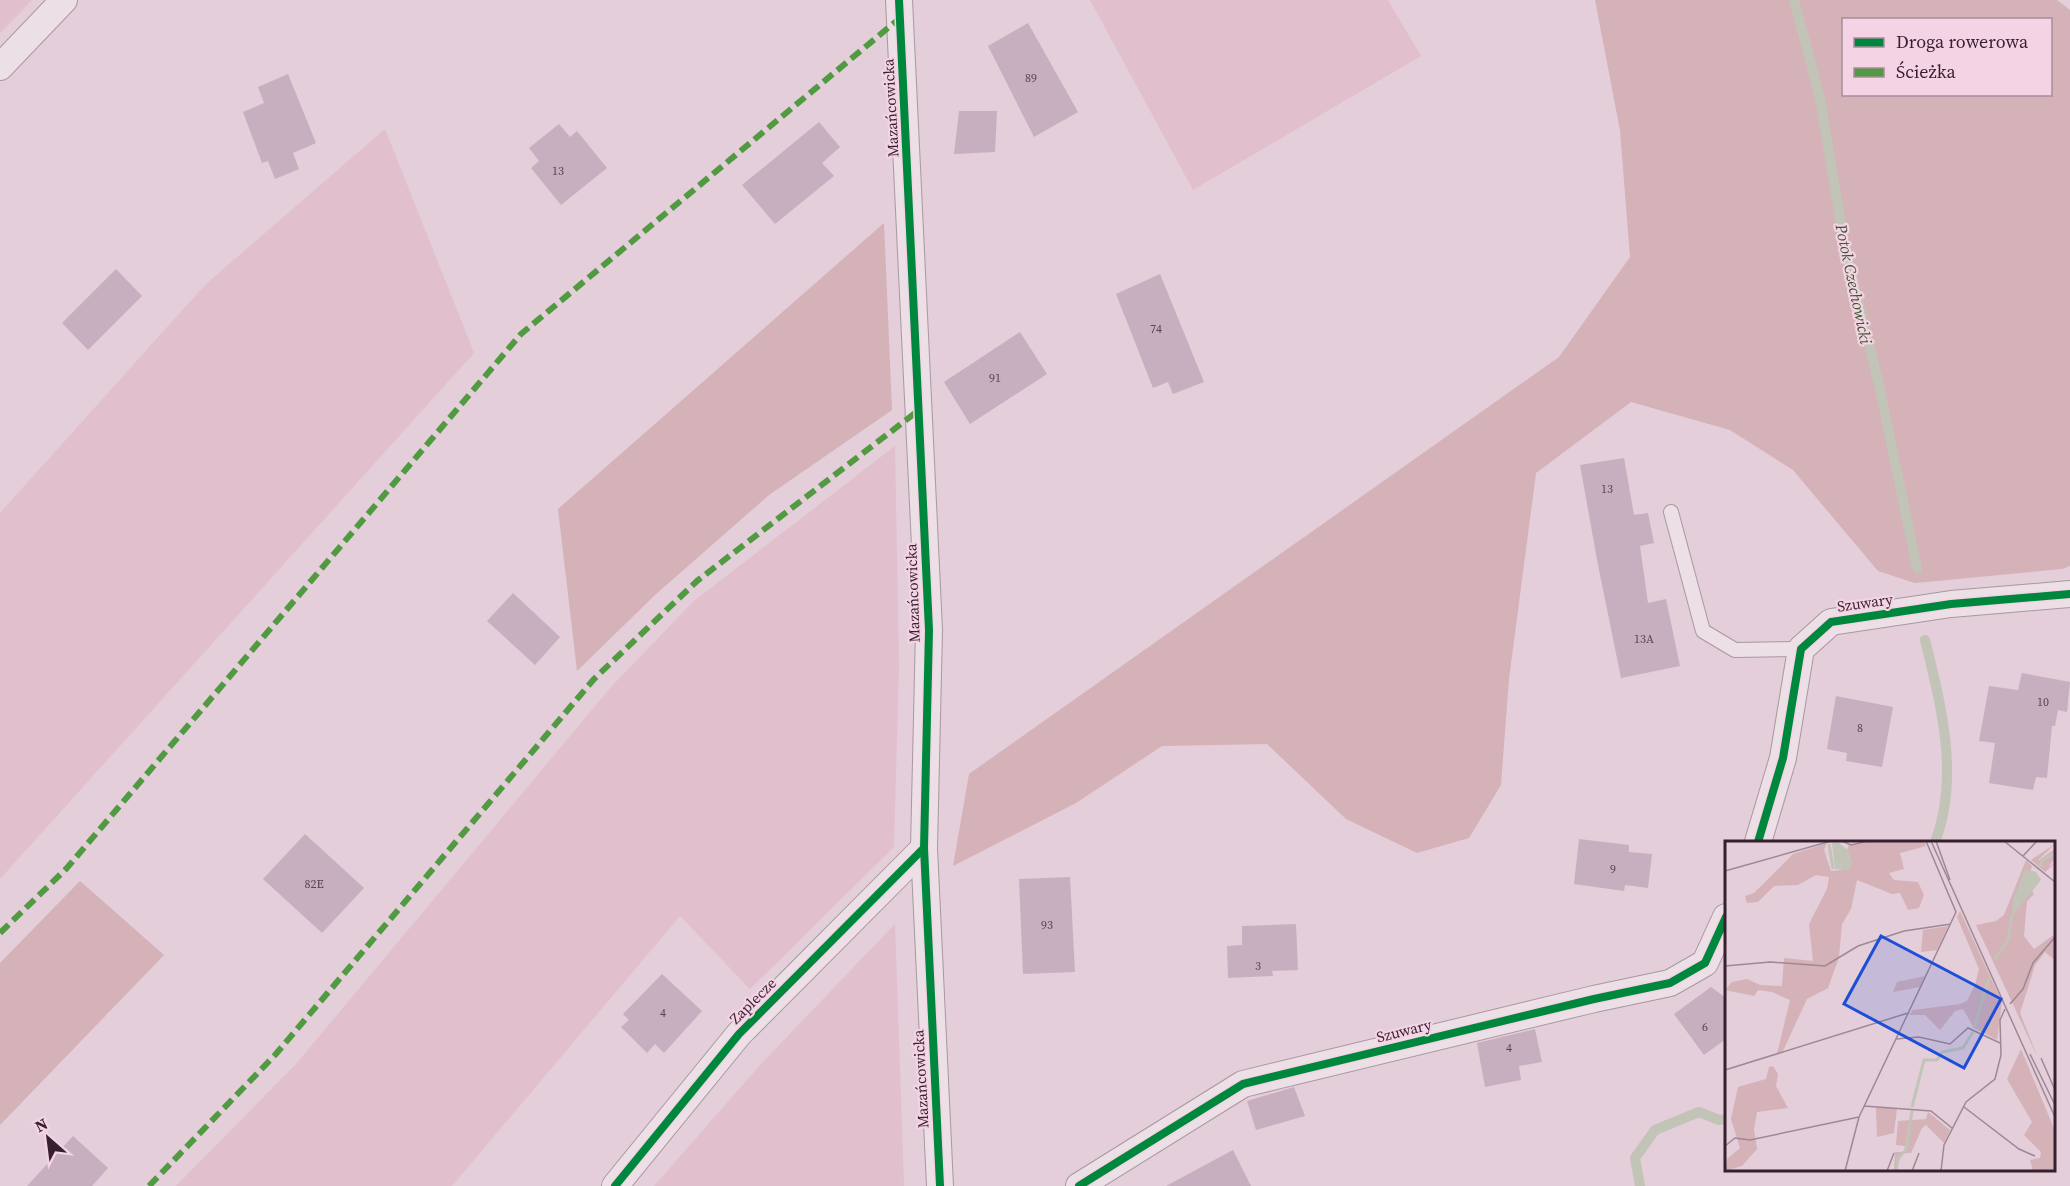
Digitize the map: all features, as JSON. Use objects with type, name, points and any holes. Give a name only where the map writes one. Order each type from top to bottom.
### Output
[{"type":"street","points":[[0,67],[64,0]]},
{"type":"street","name":"Mazańcowicka","points":[[901,1],[929,630],[924,848],[940,1186]]},
{"type":"street","name":"Szuwary","points":[[1801,649],[1831,621],[1951,604],[2070,594]]},
{"type":"street","points":[[1759,841],[1783,758],[1801,649]]},
{"type":"street","name":"Zaplecze","points":[[615,1186],[739,1034],[924,848]]},
{"type":"street","name":"Szuwary","points":[[1079,1186],[1243,1084],[1594,999],[1670,983],[1705,963],[1725,919]]},
{"type":"lane","points":[[1671,512],[1703,631],[1736,650],[1801,649]]},
{"type":"shaded area","points":[[0,0],[32,0],[0,33]]},
{"type":"shaded area","points":[[1090,0],[1388,0],[1421,56],[1193,190]]},
{"type":"shaded area","points":[[1595,0],[2057,0],[2070,10],[2070,566],[2062,569],[1915,583],[1878,571],[1793,470],[1730,430],[1631,402],[1536,473],[1509,679],[1501,785],[1469,838],[1417,853],[1346,819],[1267,744],[1162,746],[1076,803],[953,866],[969,774],[1559,357],[1630,257],[1620,130]]},
{"type":"shaded area","points":[[385,129],[474,353],[0,879],[0,513],[205,285]]},
{"type":"shaded area","points":[[884,223],[892,410],[769,495],[655,595],[577,671],[558,509]]},
{"type":"shaded area","points":[[895,446],[899,665],[894,847],[750,989],[680,916],[452,1186],[176,1186],[296,1064],[611,687],[694,601]]},
{"type":"shaded area","points":[[80,881],[164,955],[0,1125],[0,963]]},
{"type":"shaded area","points":[[895,924],[904,1186],[654,1186],[761,1064]]},
{"type":"building","points":[[1028,23],[1078,112],[1034,137],[988,46]]},
{"type":"building","points":[[288,74],[316,143],[293,153],[299,169],[275,179],[268,161],[262,163],[243,112],[264,103],[258,87]]},
{"type":"building","points":[[959,111],[997,111],[995,152],[954,154]]},
{"type":"building","points":[[819,122],[840,147],[822,163],[834,176],[775,224],[742,185]]},
{"type":"building","points":[[559,124],[570,137],[577,131],[607,168],[561,205],[531,168],[539,161],[529,148]]},
{"type":"building","points":[[116,269],[142,296],[88,350],[62,323]]},
{"type":"building","points":[[1160,274],[1204,382],[1173,394],[1168,382],[1153,388],[1116,294]]},
{"type":"building","points":[[1020,332],[1047,374],[970,424],[944,382]]},
{"type":"building","points":[[1624,458],[1634,515],[1648,513],[1654,543],[1640,546],[1648,603],[1666,599],[1680,666],[1621,678],[1580,465]]},
{"type":"building","points":[[513,593],[560,637],[535,665],[487,621]]},
{"type":"building","points":[[2022,673],[2070,682],[2067,712],[2058,710],[2055,726],[2052,726],[2047,778],[2036,777],[2033,790],[1989,783],[1995,743],[1979,741],[1989,686],[2018,690]]},
{"type":"building","points":[[1836,696],[1893,707],[1882,767],[1846,761],[1847,753],[1827,749]]},
{"type":"building","points":[[305,834],[364,888],[322,933],[263,879]]},
{"type":"building","points":[[1579,839],[1629,845],[1629,852],[1652,854],[1648,888],[1625,885],[1624,891],[1574,884]]},
{"type":"building","points":[[1070,877],[1075,972],[1023,974],[1019,879]]},
{"type":"building","points":[[1296,924],[1298,970],[1272,971],[1273,976],[1228,978],[1227,946],[1242,945],[1242,926]]},
{"type":"building","points":[[662,974],[702,1011],[664,1053],[655,1044],[647,1053],[621,1027],[629,1020],[623,1014]]},
{"type":"building","points":[[1711,987],[1725,997],[1725,1040],[1704,1055],[1674,1014]]},
{"type":"building","points":[[1535,1029],[1542,1062],[1519,1066],[1521,1080],[1485,1087],[1477,1043]]},
{"type":"building","points":[[1294,1087],[1305,1116],[1256,1130],[1247,1101]]},
{"type":"building","points":[[73,1136],[108,1168],[92,1186],[27,1186]]},
{"type":"building","points":[[1233,1150],[1251,1186],[1166,1186]]},
{"type":"waterway","name":"Potok Czechowicki","points":[[1794,0],[1820,98],[1844,242],[1879,385],[1917,568]]},
{"type":"waterway","name":"Potok Czechowicki","points":[[1925,640],[1942,715],[1947,767],[1946,792],[1935,841]]},
{"type":"waterway","name":"Potok Czechowicki","points":[[1640,1186],[1635,1158],[1655,1130],[1699,1112],[1719,1120],[1725,1119]]},
{"type":"marked path","points":[[0,933],[66,869],[521,334],[900,18]]},
{"type":"marked path","points":[[149,1186],[275,1055],[594,679],[697,581],[919,410]]},
{"type":"cycle path","points":[[899,0],[929,630],[924,848],[940,1186]]},
{"type":"cycle path","points":[[1758,841],[1783,758],[1801,649],[1831,622],[1951,604],[2070,594]]},
{"type":"cycle path","points":[[615,1186],[739,1034],[924,848]]},
{"type":"cycle path","points":[[1079,1186],[1243,1084],[1594,999],[1670,983],[1705,963],[1725,919]]}]
